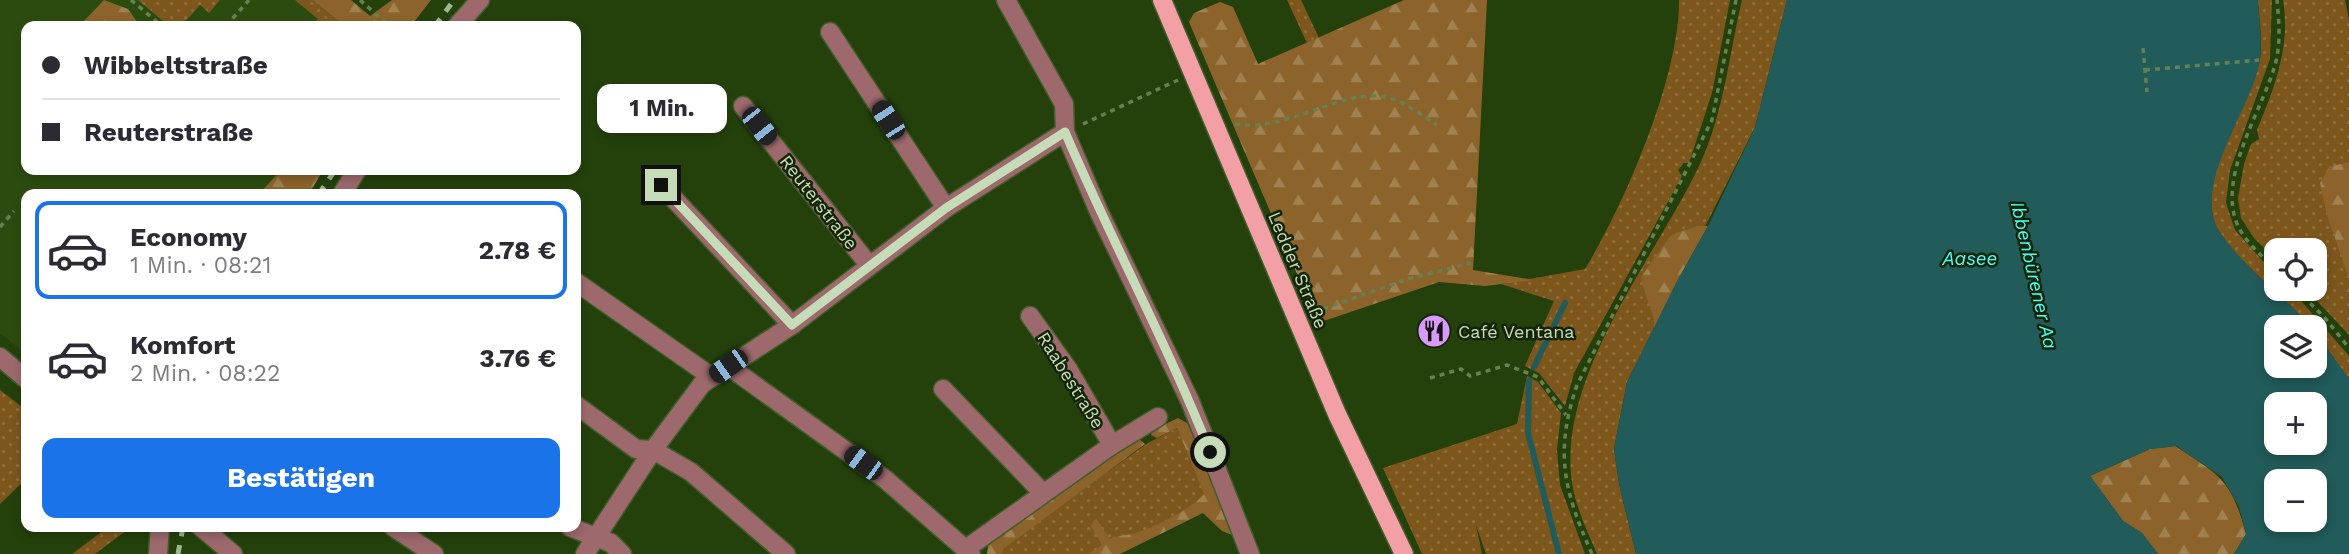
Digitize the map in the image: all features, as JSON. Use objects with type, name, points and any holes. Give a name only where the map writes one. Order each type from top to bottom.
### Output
[{"type":"main road","name":"Ledder Straße","points":[[1161,0],[1296,318],[1404,554]]},
{"type":"street","points":[[461,21],[480,0]]},
{"type":"street","points":[[1006,0],[1065,104],[1065,132],[1099,212],[1190,401],[1250,554]]},
{"type":"street","points":[[830,32],[946,208]]},
{"type":"street","name":"Reuterstraße","points":[[743,106],[869,265]]},
{"type":"street","name":"Reuterstraße","points":[[585,554],[653,450],[702,384],[792,325],[946,208],[1065,132]]},
{"type":"street","points":[[661,185],[792,325]]},
{"type":"street","points":[[581,285],[712,377]]},
{"type":"street","name":"Raabestraße","points":[[1030,316],[1068,369],[1112,445]]},
{"type":"street","points":[[0,357],[21,375]]},
{"type":"street","name":"Raabestraße","points":[[728,366],[885,479],[969,551],[1041,492],[1158,417]]},
{"type":"street","points":[[943,388],[1041,492]]},
{"type":"street","points":[[581,409],[636,449],[653,450],[691,472],[786,554]]},
{"type":"street","points":[[581,531],[611,544],[622,554]]},
{"type":"street","points":[[158,554],[160,532]]},
{"type":"street","points":[[209,532],[233,554]]},
{"type":"street","points":[[401,532],[434,554]]},
{"type":"path","points":[[131,0],[156,21]]},
{"type":"path","points":[[230,21],[249,0]]},
{"type":"path","points":[[359,0],[383,21]]},
{"type":"path","points":[[1592,554],[1572,508],[1563,459],[1567,415],[1577,385],[1712,120],[1736,0]]},
{"type":"path","points":[[2264,255],[2238,226],[2233,209],[2232,186],[2274,66],[2278,46],[2277,0]]},
{"type":"path","points":[[2143,48],[2147,92]]},
{"type":"path","points":[[2145,70],[2259,60]]},
{"type":"path","points":[[1065,132],[1192,74]]},
{"type":"path","points":[[1212,120],[1243,125],[1269,123],[1358,97],[1380,96],[1406,104],[1437,125]]},
{"type":"path","points":[[0,227],[14,211]]},
{"type":"path","points":[[1296,318],[1417,276],[1471,264]]},
{"type":"path","points":[[2307,301],[2349,348]]},
{"type":"path","points":[[1430,378],[1461,369],[1470,376],[1507,365],[1538,377],[1567,415]]},
{"type":"shaded area","points":[[0,0],[313,0],[338,21],[21,21],[21,175],[320,175],[312,189],[21,189],[21,350],[0,333]]},
{"type":"shaded area","points":[[138,0],[220,0],[209,13],[200,5],[186,21],[163,21]]},
{"type":"shaded area","points":[[295,0],[313,0],[338,21],[317,21],[318,19]]},
{"type":"shaded area","points":[[1287,0],[1301,0],[1319,38],[1307,43]]},
{"type":"shaded area","points":[[1679,0],[1730,0],[1712,93],[1689,163],[1684,163],[1678,170],[1682,176],[1574,373],[1565,406],[1539,373],[1525,366],[1554,301],[1501,284],[1585,269],[1633,175],[1660,101],[1677,30]]},
{"type":"shaded area","points":[[1742,0],[1787,0],[1755,127],[1627,382],[1614,449],[1619,484],[1636,554],[1597,554],[1577,505],[1571,474],[1572,434],[1581,394],[1596,354],[1616,314],[1700,164],[1715,124]]},
{"type":"shaded area","points":[[2258,0],[2272,0],[2270,59],[2230,170],[2226,203],[2235,230],[2264,262],[2264,281],[2219,231],[2212,212],[2212,191],[2217,168],[2255,78],[2260,59]]},
{"type":"shaded area","points":[[2283,0],[2345,0],[2349,20],[2349,335],[2317,301],[2327,301],[2327,238],[2264,238],[2264,248],[2241,218],[2238,198],[2244,164],[2251,144],[2259,139],[2257,130],[2275,83],[2283,51]]},
{"type":"shaded area","points":[[2286,301],[2301,301],[2313,315],[2300,315]]},
{"type":"shaded area","points":[[2327,331],[2349,356],[2349,379],[2327,349]]},
{"type":"shaded area","points":[[1527,376],[1538,382],[1561,413],[1557,450],[1560,485],[1585,554],[1486,554],[1476,525],[1482,554],[1422,554],[1383,468],[1517,424]]},
{"type":"shaded area","points":[[0,390],[21,406],[21,484],[0,504]]},
{"type":"shaded area","points":[[1177,428],[1208,503],[1112,554],[991,554],[1148,443]]},
{"type":"shaded area","points":[[101,532],[124,532],[95,554],[72,554]]},
{"type":"green space","points":[[104,0],[128,9],[136,21],[84,21]]},
{"type":"green space","points":[[313,0],[351,0],[370,16],[392,0],[431,0],[415,21],[338,21]]},
{"type":"green space","points":[[1404,0],[1487,0],[1473,270],[1534,280],[1485,286],[1439,282],[1318,323],[1189,22],[1194,13],[1220,2],[1233,7],[1258,64]]},
{"type":"green space","points":[[2349,162],[2349,278],[2327,215],[2320,183],[2329,167]]},
{"type":"green space","points":[[276,175],[320,175],[312,189],[264,189]]},
{"type":"green space","points":[[1698,226],[1708,226],[1676,283],[1655,330],[1641,277],[1671,235]]},
{"type":"green space","points":[[1178,418],[1187,423],[1191,431],[1232,535],[1222,531],[1203,513],[1120,554],[1088,554],[1102,545],[1091,526],[1096,518],[1110,539],[1159,524],[1190,506],[1204,494],[1177,428],[1157,438],[1151,435],[1153,430]]},
{"type":"green space","points":[[1138,438],[1145,444],[1003,549],[1002,554],[987,554],[988,545],[997,536]]},
{"type":"green space","points":[[2175,446],[2214,473],[2229,490],[2246,534],[2234,554],[2158,554],[2142,533],[2123,521],[2090,476],[2150,449]]},
{"type":"water","name":"Aasee","points":[[1787,0],[2258,0],[2260,59],[2247,99],[2218,168],[2212,191],[2212,212],[2219,231],[2239,257],[2264,281],[2264,301],[2285,301],[2300,315],[2264,315],[2264,378],[2327,378],[2327,349],[2349,379],[2349,554],[2234,554],[2246,534],[2239,507],[2222,477],[2176,446],[2150,449],[2090,476],[2123,521],[2142,533],[2158,554],[1636,554],[1619,484],[1614,449],[1627,382],[1676,283],[1708,226],[1755,127]]},
{"type":"waterway","points":[[1534,367],[1565,303]]},
{"type":"waterway","points":[[1529,381],[1528,433],[1559,554]]},
{"type":"railway","points":[[439,21],[454,0]]},
{"type":"railway","points":[[322,189],[332,175]]},
{"type":"railway","points":[[178,554],[182,532]]},
{"type":"place","name":"Café Ventana","points":[[1434,331]]},
{"type":"route","points":[[661,185],[792,325],[946,208],[1065,132],[1099,212],[1190,401],[1210,452]]},
{"type":"water label","name":"Ibbenbürener Aa","points":[[2034,275]]}]
